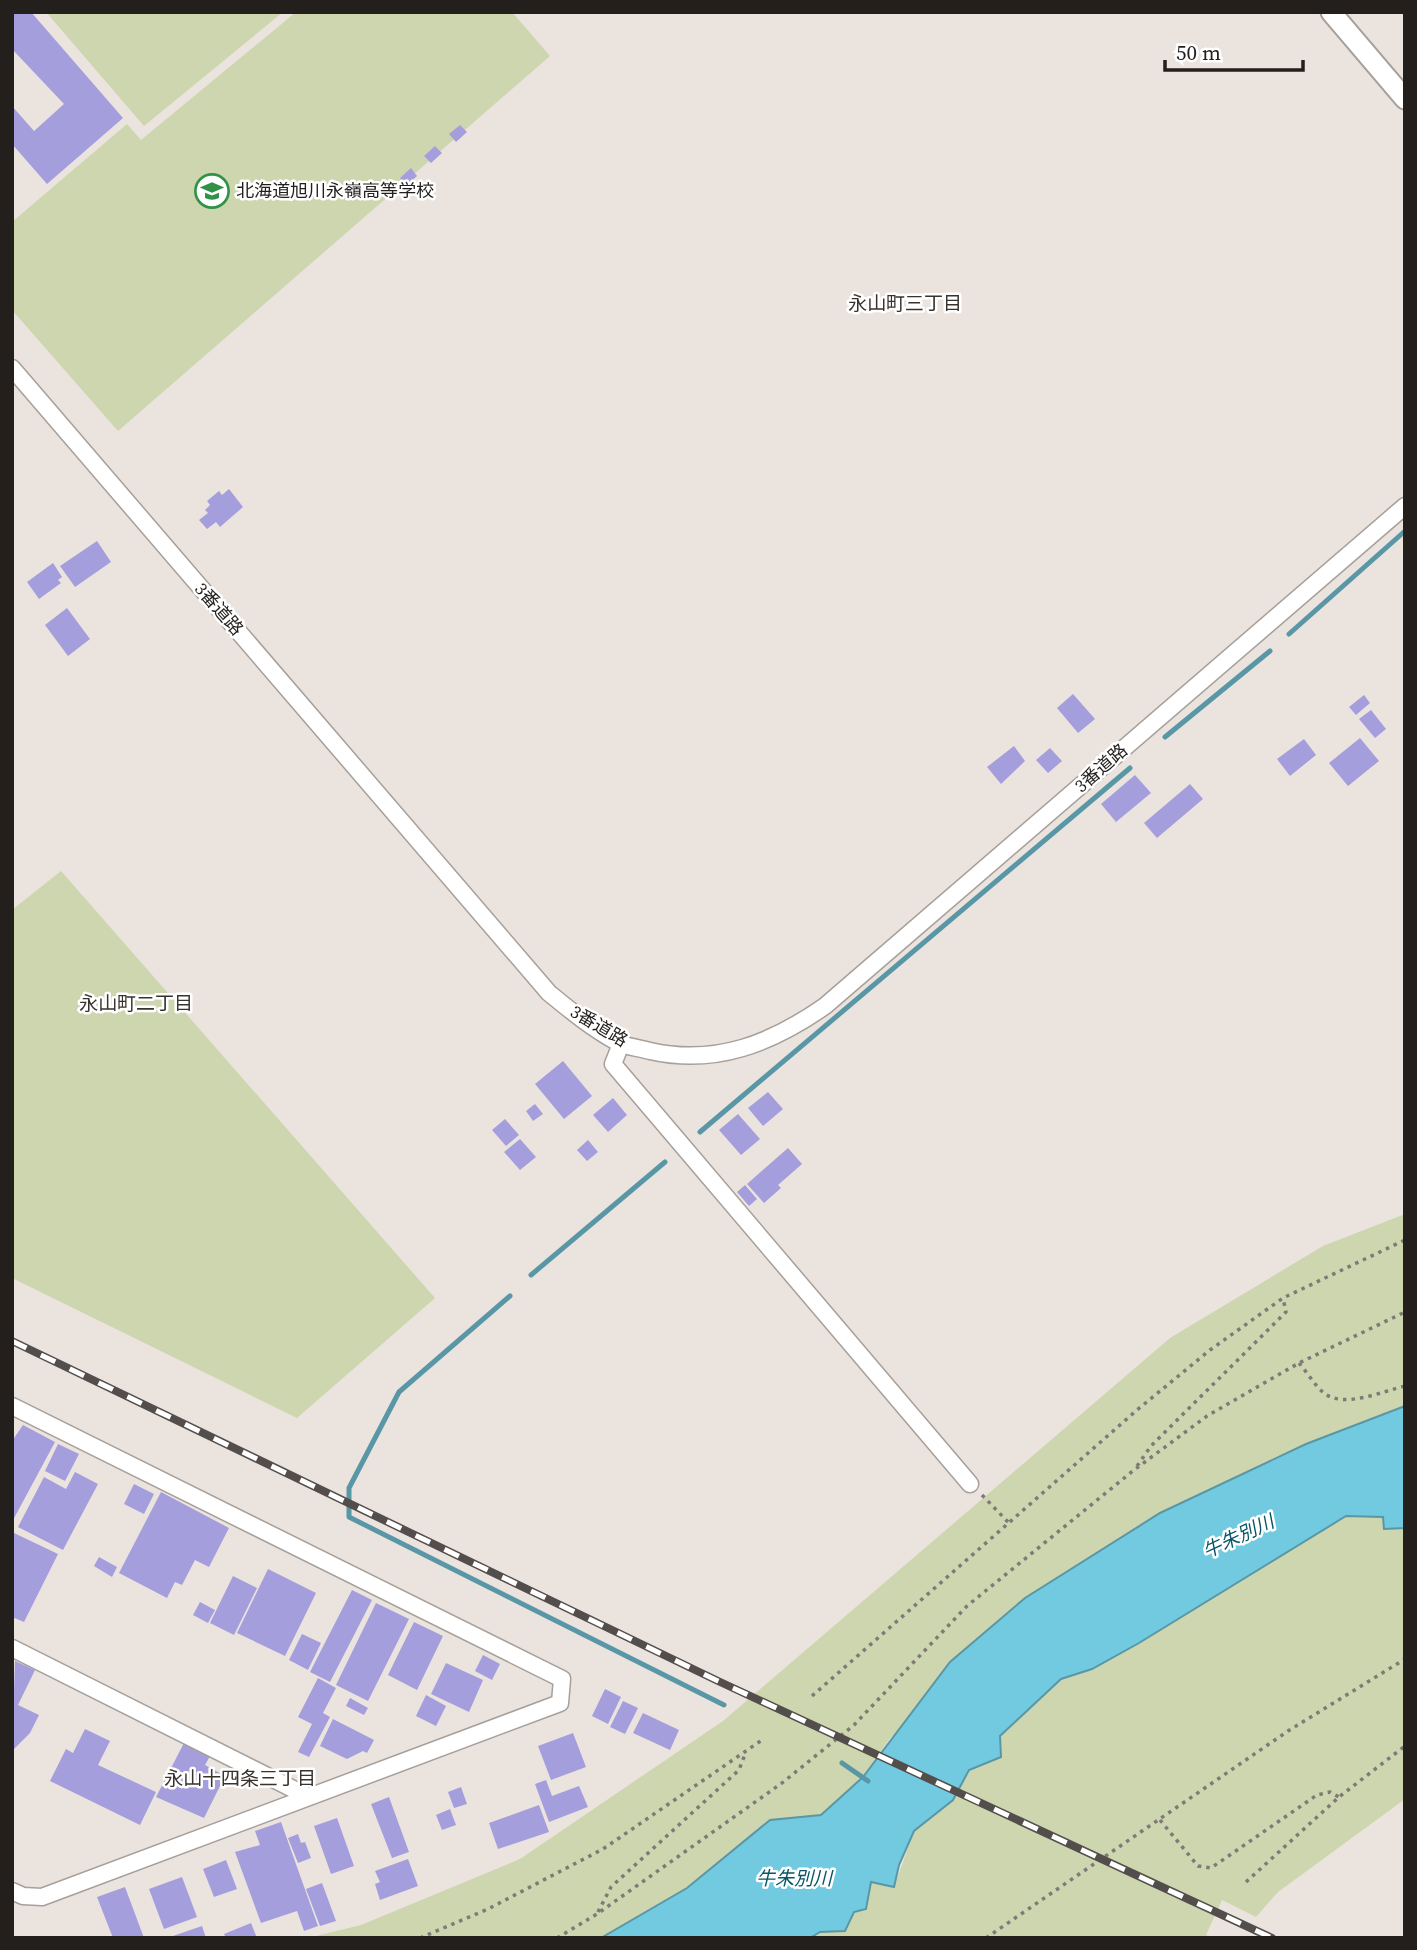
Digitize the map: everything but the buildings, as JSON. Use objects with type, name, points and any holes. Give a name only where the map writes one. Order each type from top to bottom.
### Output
[{"type":"street","points":[[1331,12],[1405,99]]},
{"type":"street","name":"3番道路","points":[[12,368],[549,993],[581,1020],[621,1044],[668,1055],[712,1055],[751,1048],[789,1031],[825,1006],[1405,506]]},
{"type":"street","points":[[621,1044],[613,1064],[970,1484]]},
{"type":"street","points":[[12,1406],[562,1678],[560,1703],[42,1897],[23,1896],[12,1891]]},
{"type":"street","points":[[12,1648],[307,1796]]},
{"type":"path","points":[[813,1696],[1189,1367],[1283,1298],[1405,1240]]},
{"type":"path","points":[[1134,1470],[1151,1446],[1286,1312],[1283,1298]]},
{"type":"path","points":[[557,1938],[597,1914],[782,1783],[854,1725],[967,1606],[1134,1470],[1208,1416],[1299,1363],[1405,1312]]},
{"type":"path","points":[[1299,1363],[1325,1394],[1338,1399],[1353,1399],[1405,1386]]},
{"type":"path","points":[[988,1501],[1009,1523]]},
{"type":"path","points":[[986,1938],[1288,1731],[1405,1659]]},
{"type":"path","points":[[420,1938],[488,1909],[603,1849],[762,1740]]},
{"type":"path","points":[[1247,1882],[1339,1797],[1405,1746]]},
{"type":"path","points":[[597,1914],[611,1887],[739,1770],[745,1753]]},
{"type":"path","points":[[1160,1820],[1198,1866],[1211,1868],[1317,1795],[1330,1793],[1339,1797]]},
{"type":"green space","points":[[46,12],[283,12],[144,126]]},
{"type":"green space","name":"北海道旭川永嶺高等学校","points":[[296,12],[512,12],[550,56],[118,431],[12,310],[12,222],[127,124],[141,140]]},
{"type":"green space","points":[[61,871],[435,1298],[297,1418],[12,1278],[12,910]]},
{"type":"green space","points":[[1405,1214],[1405,1406],[1306,1444],[890,1738],[863,1777],[821,1816],[770,1820],[687,1888],[601,1938],[308,1938],[361,1925],[520,1859],[723,1721],[1170,1338],[1323,1246]]},
{"type":"green space","points":[[1346,1516],[1383,1517],[1400,1529],[1405,1528],[1405,1799],[1278,1892],[1256,1917],[1222,1900],[1206,1935],[1216,1938],[810,1938],[820,1932],[845,1931],[854,1912],[866,1909],[870,1882],[894,1887],[914,1831],[953,1800],[969,1770],[1001,1757],[1000,1736],[1061,1679],[1092,1669],[1139,1643]]},
{"type":"water","name":"牛朱別川","points":[[1405,1406],[1405,1528],[1384,1529],[1383,1517],[1346,1516],[1139,1643],[1092,1669],[1061,1679],[1000,1736],[1001,1757],[969,1770],[953,1800],[914,1831],[899,1865],[894,1887],[871,1882],[866,1909],[854,1912],[845,1931],[820,1932],[810,1938],[601,1938],[687,1888],[770,1820],[821,1815],[863,1777],[950,1662],[1025,1598],[1160,1513],[1306,1444]]},
{"type":"waterway","points":[[1289,634],[1405,531]]},
{"type":"waterway","points":[[1165,737],[1270,651]]},
{"type":"waterway","points":[[700,1132],[1130,768]]},
{"type":"waterway","points":[[531,1275],[665,1162]]},
{"type":"waterway","points":[[510,1296],[399,1392],[349,1488],[349,1517],[724,1705]]},
{"type":"waterway","points":[[842,1763],[868,1781]]},
{"type":"railway","points":[[12,1341],[718,1681],[1272,1938]]},
{"type":"place","name":"北海道旭川永嶺高等学校","points":[[212,191]]},
{"type":"district","name":"永山町三丁目","points":[[905,303]]},
{"type":"district","name":"永山町二丁目","points":[[136,1003]]},
{"type":"district","name":"永山十四条三丁目","points":[[240,1778]]}]
